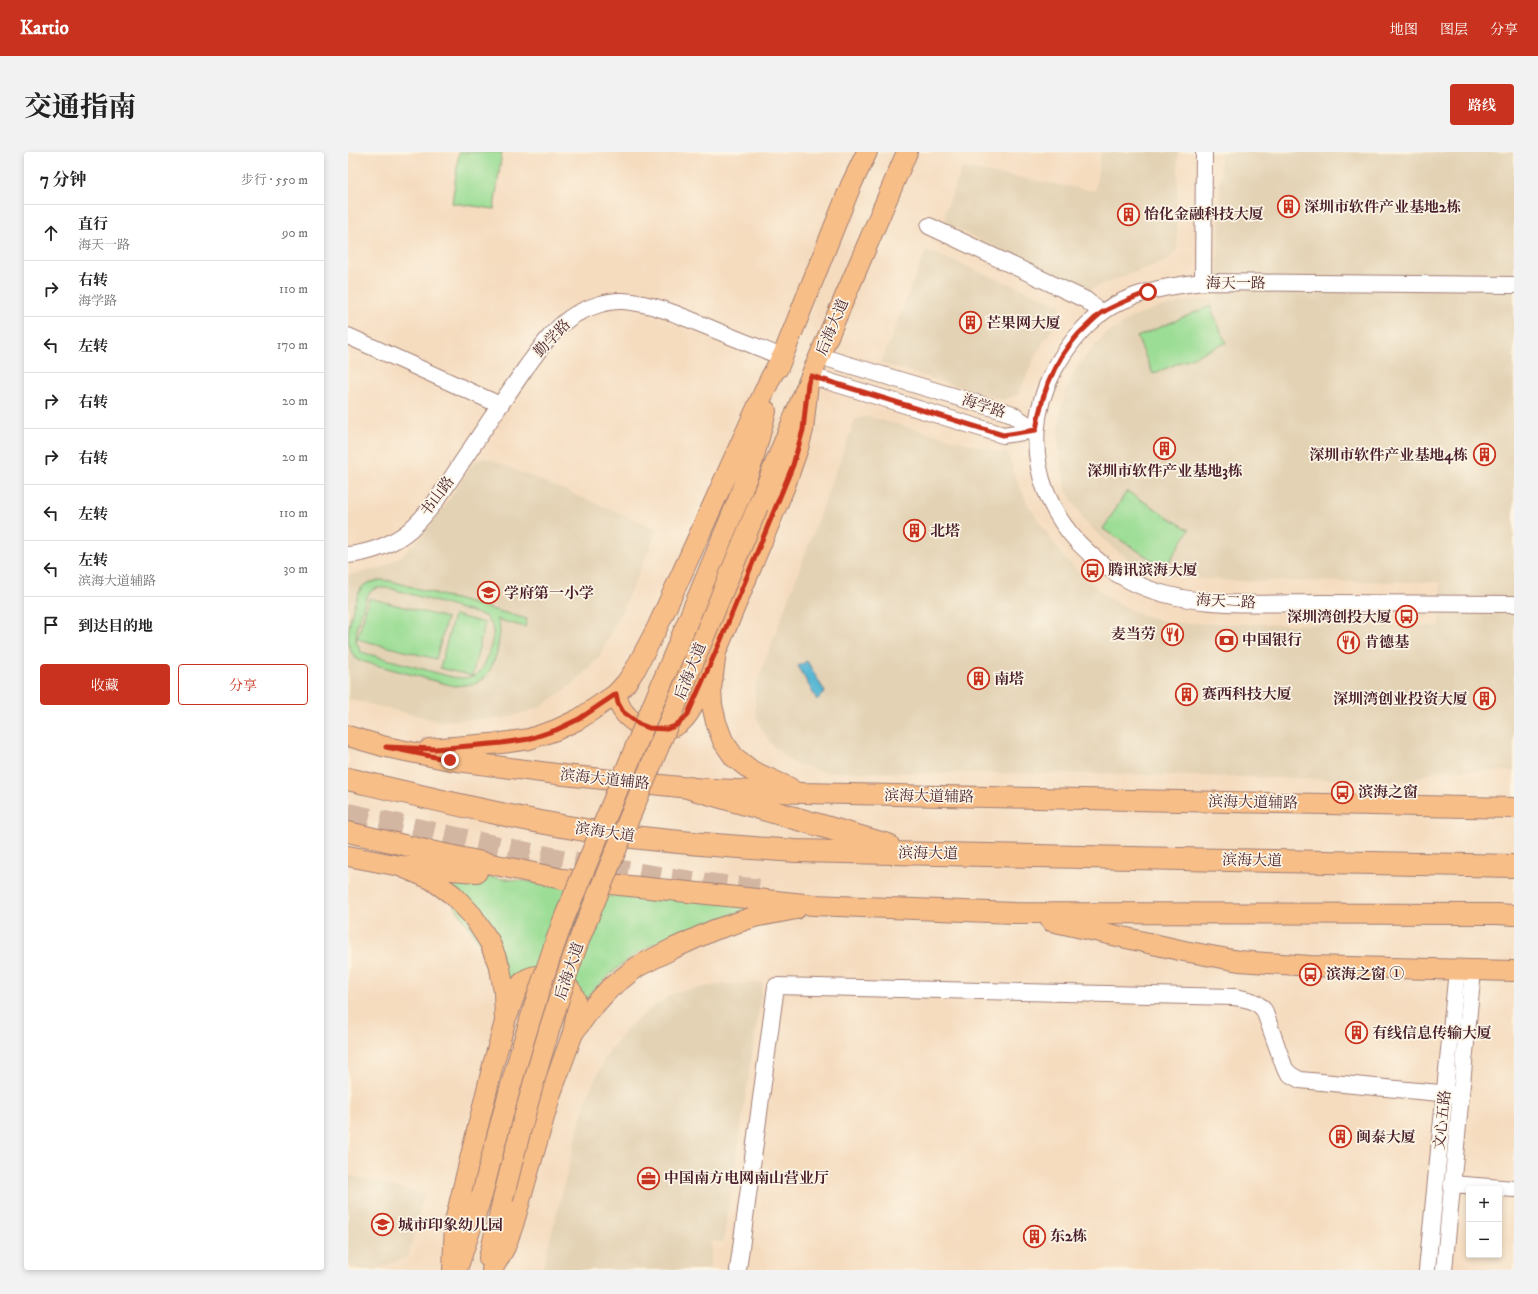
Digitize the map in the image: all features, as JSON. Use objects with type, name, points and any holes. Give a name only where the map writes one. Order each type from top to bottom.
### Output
[{"type":"highway","name":"滨海大道","points":[[348,779],[532,820],[617,835],[795,851],[1514,866]]},
{"type":"highway","points":[[690,788],[916,853]]},
{"type":"main road","name":"后海大道","points":[[457,1270],[482,1195],[517,1063],[552,951],[739,498],[753,460],[782,357],[851,186],[867,152]]},
{"type":"main road","name":"后海大道","points":[[486,1270],[537,1069],[559,997],[581,935],[819,356],[908,152]]},
{"type":"main road","points":[[386,747],[435,749],[529,739],[556,730],[579,719],[616,694],[636,668],[657,628],[770,379],[782,357]]},
{"type":"main road","points":[[616,694],[618,703],[623,712],[639,724],[649,728],[657,729],[675,726],[687,716],[716,652],[793,465],[803,430],[809,380]]},
{"type":"main road","points":[[716,652],[712,674],[712,705],[723,741],[734,757],[752,771],[803,793]]},
{"type":"main road","name":"滨海大道辅路","points":[[348,736],[386,747],[450,760],[564,775],[690,788],[803,793],[1514,808]]},
{"type":"main road","points":[[348,832],[562,879]]},
{"type":"main road","points":[[348,856],[400,866],[562,879],[814,905],[1014,913],[1514,915]]},
{"type":"main road","points":[[400,866],[430,879],[453,895],[472,915],[489,941],[500,968],[504,992],[505,1022]]},
{"type":"main road","points":[[573,1033],[590,1010],[610,988],[637,967],[714,930],[754,917],[814,905]]},
{"type":"main road","points":[[1014,913],[1184,951],[1239,961],[1292,966],[1514,972]]},
{"type":"main road","points":[[453,1270],[453,1235],[455,1221],[505,1022],[516,992],[528,978],[537,976],[558,979],[568,986],[574,996],[576,1012],[573,1033],[551,1092],[513,1225],[492,1270]]},
{"type":"street","points":[[1203,282],[1204,152]]},
{"type":"street","points":[[929,226],[1086,300],[1102,313]]},
{"type":"street","name":"海天一路","points":[[1036,430],[1039,413],[1050,378],[1060,359],[1073,340],[1102,313],[1121,303],[1148,292],[1171,286],[1203,282],[1514,285]]},
{"type":"street","name":"勤学路","points":[[500,405],[540,348],[555,331],[576,314],[599,305],[621,301],[642,303],[666,310],[782,357]]},
{"type":"street","points":[[348,336],[500,405]]},
{"type":"street","name":"海学路","points":[[819,356],[1010,413],[1036,430]]},
{"type":"street","name":"海学路","points":[[809,380],[1003,435],[1036,430]]},
{"type":"street","name":"书山路","points":[[348,555],[378,548],[394,540],[410,529],[437,500],[500,405]]},
{"type":"street","name":"海天二路","points":[[1036,430],[1039,470],[1045,491],[1065,528],[1092,556],[1108,569],[1130,582],[1175,597],[1228,603],[1514,604]]},
{"type":"street","name":"文心五路","points":[[1428,1270],[1445,1093],[1465,970]]},
{"type":"street","name":"文心五路","points":[[1444,1270],[1461,1095],[1465,970]]},
{"type":"street","points":[[738,1270],[776,986],[1218,997],[1251,1000],[1259,1004],[1264,1010],[1285,1069],[1292,1076],[1300,1080],[1461,1095]]},
{"type":"street","points":[[1452,1184],[1514,1190]]},
{"type":"shaded area","points":[[1101,152],[1178,152],[1177,250],[1166,262],[1145,268],[1088,290],[946,224],[945,212],[962,168],[1095,191]]},
{"type":"shaded area","points":[[1221,152],[1514,152],[1514,771],[1438,770],[1411,781],[1104,774],[823,772],[793,763],[774,747],[761,729],[755,710],[755,688],[855,420],[866,416],[1008,454],[1028,505],[1065,559],[1108,598],[1140,614],[1171,623],[1440,626],[1440,582],[1240,581],[1201,579],[1167,575],[1136,565],[1113,548],[1084,521],[1067,491],[1060,461],[1058,435],[1061,408],[1070,378],[1087,354],[1105,335],[1131,318],[1156,308],[1187,301],[1217,298]]},
{"type":"shaded area","points":[[926,250],[1059,304],[1062,314],[1036,354],[1018,395],[1002,400],[881,363]]},
{"type":"shaded area","name":"学府第一小学","points":[[484,457],[658,529],[621,613],[599,657],[573,684],[539,708],[505,718],[439,721],[348,699],[348,574],[356,574],[381,568],[403,555],[419,539],[439,514],[474,462]]},
{"type":"shaded area","points":[[763,983],[723,1242],[712,1241],[709,1270],[542,1270],[586,1099],[607,1054],[630,1025],[674,992],[725,984]]},
{"type":"shaded area","name":"城市印象幼儿园","points":[[348,1175],[424,1194],[408,1257],[374,1270],[364,1270],[348,1266]]},
{"type":"green space","points":[[459,152],[502,152],[494,209],[452,203]]},
{"type":"green space","points":[[1210,306],[1226,343],[1153,374],[1137,337]]},
{"type":"green space","points":[[1127,491],[1189,530],[1165,568],[1103,529]]},
{"type":"green space","points":[[381,580],[391,581],[527,619],[525,627],[496,619],[499,622],[500,632],[497,653],[490,670],[484,678],[474,684],[454,686],[357,660],[351,651],[348,640],[352,612],[357,597],[363,586]],"holes":[[[377,588],[389,588],[485,616],[492,625],[493,634],[489,654],[480,672],[471,677],[452,677],[361,652],[356,641],[357,626],[367,596],[371,591]]]},
{"type":"green space","points":[[369,598],[447,618],[436,659],[357,639]]},
{"type":"green space","points":[[454,615],[485,623],[472,676],[440,668]]},
{"type":"green space","points":[[431,871],[768,907],[706,923],[648,947],[613,972],[583,1002],[573,982],[508,985]]},
{"type":"water","points":[[807,661],[825,692],[817,700],[798,666]]},
{"type":"tunnel","points":[[348,814],[502,848],[606,868],[658,877],[762,890]]},
{"type":"place","name":"深圳市软件产业基地2栋","points":[[1288,207]]},
{"type":"place","name":"怡化金融科技大厦","points":[[1129,214]]},
{"type":"place","name":"芒果网大厦","points":[[971,323]]},
{"type":"place","name":"深圳市软件产业基地3栋","points":[[1165,448]]},
{"type":"place","name":"深圳市软件产业基地4栋","points":[[1484,455]]},
{"type":"place","name":"北塔","points":[[915,531]]},
{"type":"place","name":"腾讯滨海大厦","points":[[1093,570]]},
{"type":"place","name":"学府第一小学","points":[[489,593]]},
{"type":"place","name":"深圳湾创投大厦","points":[[1407,617]]},
{"type":"place","name":"麦当劳","points":[[1172,634]]},
{"type":"place","name":"中国银行","points":[[1227,640]]},
{"type":"place","name":"肯德基","points":[[1348,642]]},
{"type":"place","name":"南塔","points":[[978,679]]},
{"type":"place","name":"赛西科技大厦","points":[[1187,694]]},
{"type":"place","name":"深圳湾创业投资大厦","points":[[1484,699]]},
{"type":"place","name":"滨海之窗","points":[[1343,792]]},
{"type":"place","name":"滨海之窗 ①","points":[[1310,974]]},
{"type":"place","name":"有线信息传输大厦","points":[[1356,1033]]},
{"type":"place","name":"闽泰大厦","points":[[1341,1137]]},
{"type":"place","name":"中国南方电网南山营业厅","points":[[648,1178]]},
{"type":"place","name":"城市印象幼儿园","points":[[382,1225]]},
{"type":"place","name":"东2栋","points":[[1034,1236]]},
{"type":"route","points":[[450,760],[386,747],[435,749],[529,739],[556,730],[579,719],[598,708],[616,694],[618,703],[623,712],[630,719],[649,728],[667,729],[675,726],[687,716],[748,577],[793,465],[803,430],[808,383],[811,376],[1003,435],[1036,430],[1039,413],[1050,378],[1060,359],[1073,340],[1102,313],[1121,303],[1148,292]]}]
